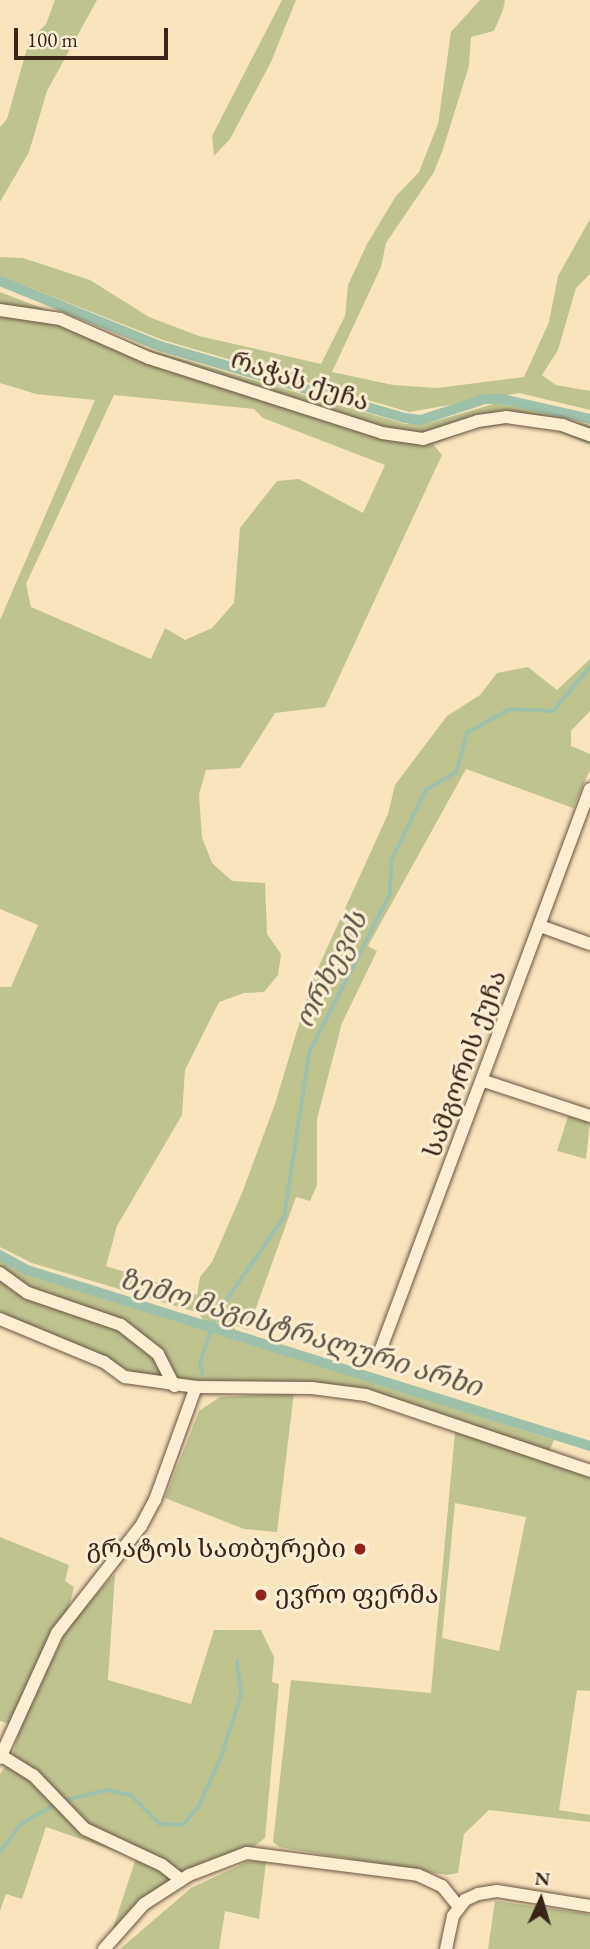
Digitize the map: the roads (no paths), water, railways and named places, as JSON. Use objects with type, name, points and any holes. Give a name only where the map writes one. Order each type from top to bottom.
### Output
[{"type":"street","name":"რაჭას ქუჩა","points":[[0,310],[60,319],[149,358],[382,433],[423,439],[478,421],[506,417],[562,425],[590,435]]},
{"type":"street","name":"სამგორის ქუჩა","points":[[379,1354],[484,1081],[540,926],[584,822],[590,789]]},
{"type":"street","points":[[540,926],[590,944]]},
{"type":"street","points":[[484,1081],[590,1116]]},
{"type":"street","points":[[0,1273],[28,1293],[121,1325],[158,1354],[174,1386]]},
{"type":"street","points":[[0,1319],[104,1362],[125,1377],[174,1386],[312,1388],[366,1395],[590,1471]]},
{"type":"street","points":[[181,1880],[162,1865],[85,1829],[33,1775],[1,1757],[57,1633],[141,1526],[155,1500],[196,1387]]},
{"type":"street","points":[[104,1949],[144,1904],[181,1880],[220,1861],[269,1853],[418,1875],[442,1886],[459,1907]]},
{"type":"street","points":[[446,1949],[459,1907],[478,1894],[496,1891],[590,1906]]},
{"type":"waterway","points":[[0,281],[160,346],[405,418],[421,420],[485,399],[502,399],[590,419]]},
{"type":"waterway","name":"ორხევის","points":[[202,1374],[200,1362],[216,1315],[284,1217],[309,1053],[390,894],[391,861],[426,790],[456,772],[467,733],[510,709],[553,711],[590,667]]},
{"type":"waterway","name":"ზემო მაგისტრალური არხი","points":[[0,1255],[27,1270],[590,1446]]},
{"type":"waterway","name":"ორხევის","points":[[63,1801],[106,1790],[131,1795],[160,1824],[183,1825],[199,1806],[221,1757],[241,1695],[237,1661]]},
{"type":"waterway","name":"ორხევის","points":[[0,1852],[21,1824],[56,1804]]},
{"type":"place","name":"გრატოს სათბურები","points":[[360,1549]]},
{"type":"place","name":"ევრო ფერმა","points":[[261,1595]]}]
